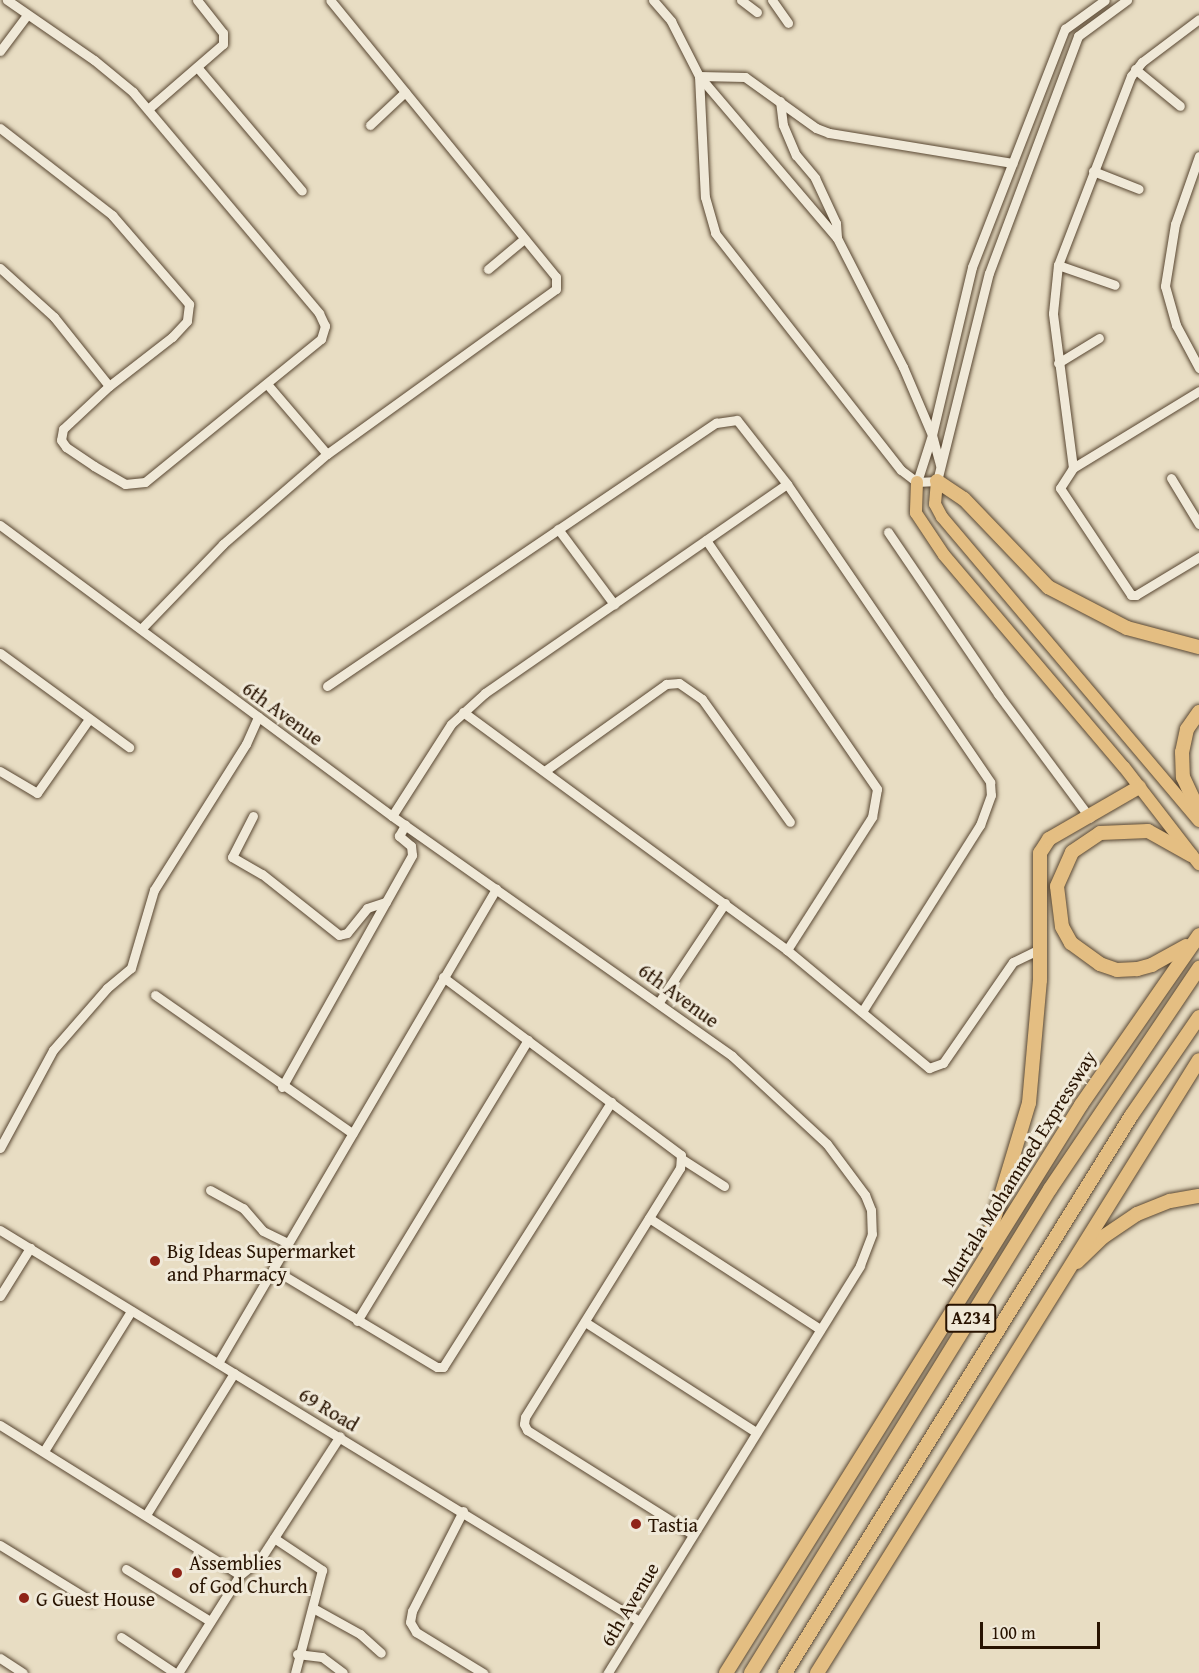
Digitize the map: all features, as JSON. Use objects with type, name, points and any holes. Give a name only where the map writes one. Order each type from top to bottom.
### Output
[{"type":"highway","points":[[937,481],[964,499],[1048,587],[1127,628],[1199,646]]},
{"type":"highway","points":[[1199,712],[1187,729],[1182,752],[1183,777],[1199,812]]},
{"type":"highway","points":[[982,1261],[1029,1103],[1040,950],[1040,853],[1049,839],[1090,818],[1139,787]]},
{"type":"highway","points":[[1195,860],[1148,831],[1132,828],[1100,833],[1083,842],[1062,866],[1057,907],[1071,943],[1100,964],[1117,970],[1152,965],[1197,938]]},
{"type":"highway","name":"Murtala Mohammed Expressway","points":[[726,1673],[982,1261],[1129,1031],[1197,938]]},
{"type":"highway","name":"Murtala Mohammed Expressway","points":[[751,1673],[1050,1188],[1199,968]]},
{"type":"highway","name":"A234","points":[[785,1673],[1118,1136],[1199,1017]]},
{"type":"highway","points":[[817,1673],[1057,1283],[1199,1060]]},
{"type":"highway","points":[[1057,1283],[1103,1237],[1137,1214],[1170,1201],[1199,1196]]},
{"type":"main road","points":[[937,481],[935,504],[942,517],[1199,822]]},
{"type":"main road","points":[[917,482],[916,513],[944,555],[1139,787],[1195,860]]},
{"type":"street","points":[[0,128],[111,215],[189,304],[191,312],[180,329],[108,386],[67,423],[61,440],[94,466],[125,484],[137,484],[152,477],[321,339],[325,327],[323,320],[148,109],[94,60],[7,0]]},
{"type":"street","points":[[148,109],[197,67],[224,39],[197,0]]},
{"type":"street","points":[[141,628],[223,544],[327,454],[556,289],[556,277],[330,0]]},
{"type":"street","points":[[653,0],[671,21],[699,76],[837,238],[880,317],[932,435],[941,466]]},
{"type":"street","points":[[741,0],[757,12]]},
{"type":"street","points":[[772,0],[788,23]]},
{"type":"street","points":[[917,482],[932,435],[972,267],[1065,29],[1105,0]]},
{"type":"street","points":[[699,76],[705,197],[715,233],[901,470],[917,482],[937,481],[989,273],[1078,36],[1127,0]]},
{"type":"street","points":[[0,51],[27,15]]},
{"type":"street","points":[[1073,468],[1053,313],[1058,265],[1135,69],[1199,19]]},
{"type":"street","points":[[197,67],[302,191]]},
{"type":"street","points":[[1135,69],[1180,106]]},
{"type":"street","points":[[699,76],[745,77],[816,128],[829,133],[1013,163]]},
{"type":"street","points":[[370,125],[405,92]]},
{"type":"street","points":[[780,101],[783,125],[796,155],[815,177],[836,224],[837,238]]},
{"type":"street","points":[[1199,156],[1175,224],[1165,286],[1176,325],[1199,369]]},
{"type":"street","points":[[1094,171],[1139,189]]},
{"type":"street","points":[[488,269],[524,239]]},
{"type":"street","points":[[1058,265],[1115,285]]},
{"type":"street","points":[[0,268],[54,317],[108,386]]},
{"type":"street","points":[[1058,363],[1099,338]]},
{"type":"street","points":[[267,384],[327,454]]},
{"type":"street","points":[[1199,392],[1073,468],[1060,484],[1061,490],[1126,591],[1136,595],[1199,557]]},
{"type":"street","points":[[327,686],[716,423],[730,418],[744,425],[987,774],[991,788],[980,825],[862,1012]]},
{"type":"street","points":[[1171,478],[1199,524]]},
{"type":"street","points":[[392,816],[463,712],[787,484]]},
{"type":"street","name":"6th Avenue","points":[[0,525],[392,816],[658,1002],[776,1093],[827,1144],[865,1195],[873,1223],[870,1245],[608,1673]]},
{"type":"street","points":[[558,529],[614,604]]},
{"type":"street","points":[[888,532],[998,694],[1090,818]]},
{"type":"street","points":[[706,540],[877,789],[872,817],[787,950]]},
{"type":"street","points":[[0,653],[129,747]]},
{"type":"street","points":[[546,770],[666,684],[679,683],[702,699],[790,822]]},
{"type":"street","points":[[463,712],[546,770],[787,950],[923,1065],[937,1067],[1014,962],[1040,950]]},
{"type":"street","points":[[0,1148],[53,1050],[107,988],[131,968],[154,890],[246,744],[258,717]]},
{"type":"street","points":[[0,771],[38,792],[89,719]]},
{"type":"street","points":[[253,816],[232,857],[262,874],[339,935],[347,933],[367,908],[386,902]]},
{"type":"street","points":[[282,1087],[412,855],[411,846],[399,836],[405,825]]},
{"type":"street","points":[[218,1363],[496,889]]},
{"type":"street","points":[[658,1002],[725,903]]},
{"type":"street","points":[[443,977],[678,1151],[682,1159],[724,1186]]},
{"type":"street","points":[[155,995],[282,1087],[352,1133]]},
{"type":"street","points":[[357,1321],[528,1040]]},
{"type":"street","points":[[273,1269],[437,1367],[447,1364],[612,1102]]},
{"type":"street","points":[[682,1159],[649,1218],[525,1417],[527,1430],[692,1534]]},
{"type":"street","points":[[210,1190],[243,1208],[263,1231],[288,1243]]},
{"type":"street","points":[[649,1218],[820,1329]]},
{"type":"street","name":"69 Road","points":[[0,1230],[463,1511],[639,1621]]},
{"type":"street","points":[[0,1296],[30,1248]]},
{"type":"street","points":[[44,1451],[131,1311]]},
{"type":"street","points":[[585,1322],[756,1432]]},
{"type":"street","points":[[146,1515],[234,1373]]},
{"type":"street","points":[[0,1425],[240,1575]]},
{"type":"street","points":[[121,1637],[176,1673],[240,1575],[255,1566],[340,1436]]},
{"type":"street","points":[[463,1511],[412,1611],[410,1622],[416,1632],[483,1673]]},
{"type":"street","points":[[274,1538],[319,1565],[322,1576],[297,1654],[295,1673]]},
{"type":"street","points":[[0,1545],[91,1601]]},
{"type":"street","points":[[126,1569],[210,1621]]},
{"type":"street","points":[[313,1608],[360,1634],[381,1653]]},
{"type":"street","points":[[297,1654],[322,1657],[343,1673]]},
{"type":"street","points":[[0,1658],[23,1673]]},
{"type":"place","name":"Big Ideas Supermarket and Pharmacy","points":[[155,1261]]},
{"type":"place","name":"Tastia","points":[[636,1524]]},
{"type":"place","name":"Assemblies of God Church","points":[[177,1573]]},
{"type":"place","name":"G Guest House","points":[[24,1598]]}]
